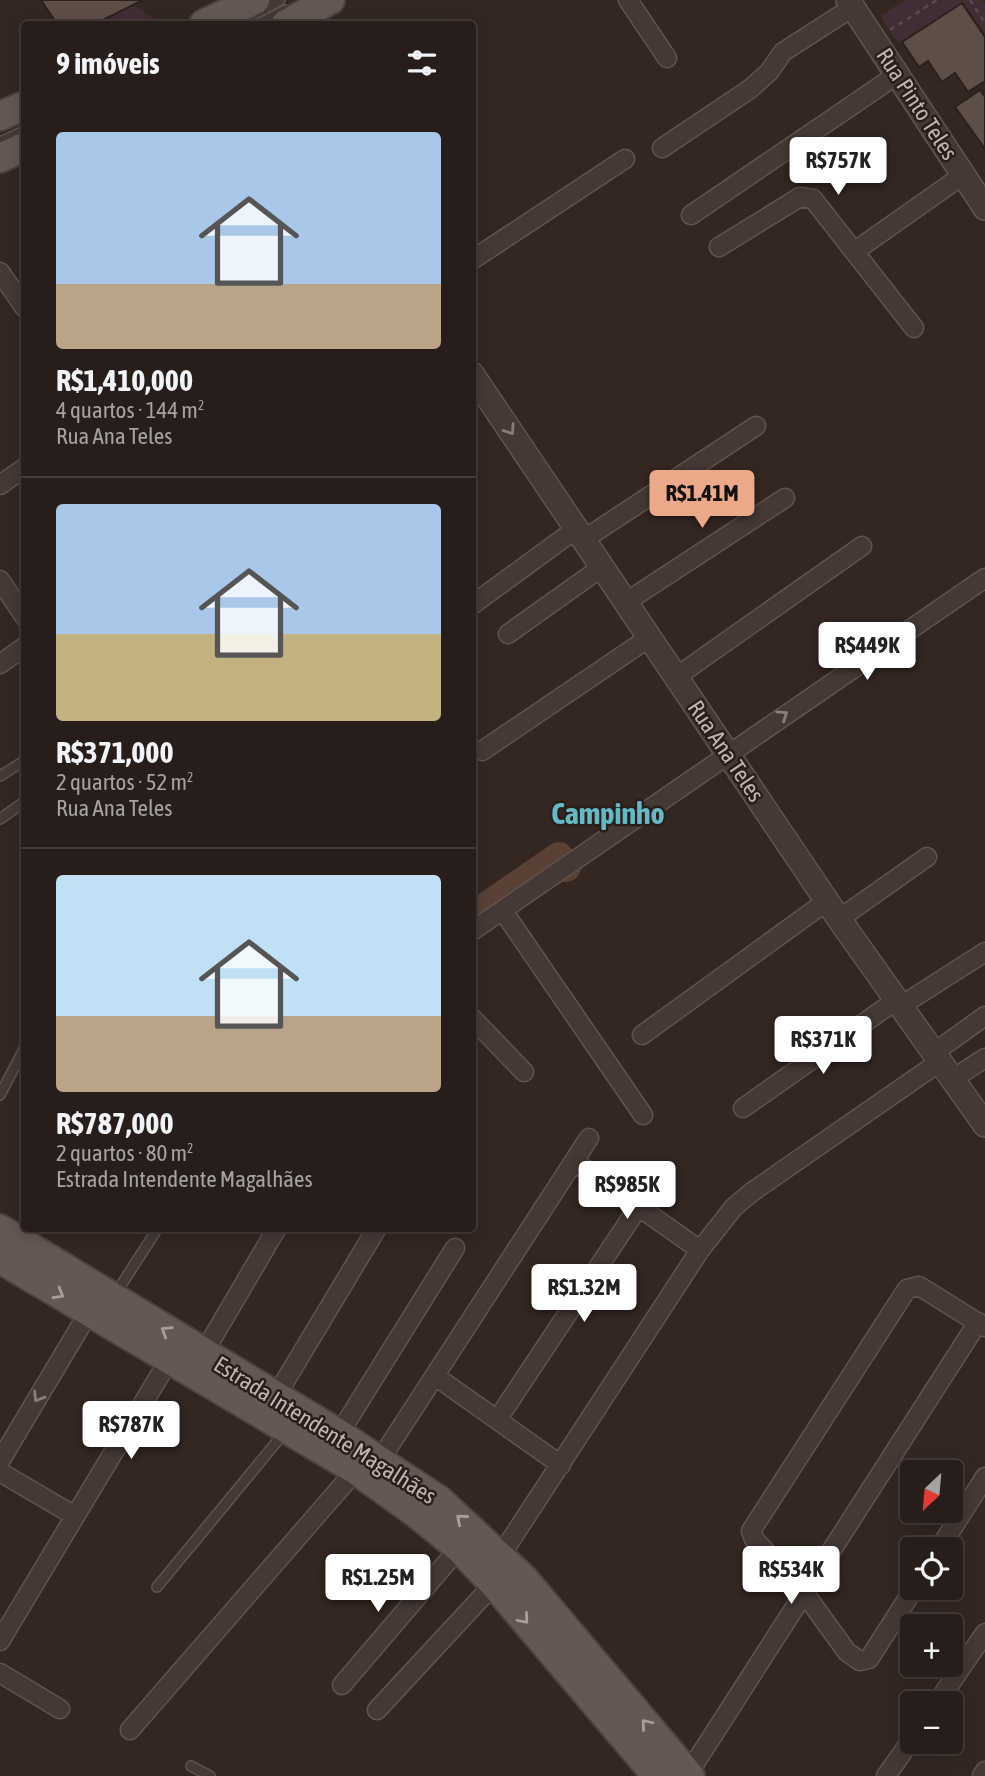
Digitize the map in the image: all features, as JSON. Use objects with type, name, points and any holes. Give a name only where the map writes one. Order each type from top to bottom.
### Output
[{"type":"main road","points":[[290,15],[330,0]]},
{"type":"main road","points":[[215,21],[246,13]]},
{"type":"main road","points":[[0,116],[21,107]]},
{"type":"main road","points":[[0,158],[21,148]]},
{"type":"main road","name":"Estrada Intendente Magalhães","points":[[0,1229],[339,1434],[368,1465],[495,1584],[657,1776]]},
{"type":"main road","name":"Estrada Intendente Magalhães","points":[[0,1259],[287,1429],[439,1500],[501,1555],[531,1587],[689,1775]]},
{"type":"street","points":[[628,0],[667,58]]},
{"type":"street","points":[[662,148],[750,89],[769,72],[783,52],[851,4]]},
{"type":"street","name":"Rua Pinto Teles","points":[[851,4],[977,190]]},
{"type":"street","points":[[691,215],[898,74]]},
{"type":"street","points":[[476,257],[625,159]]},
{"type":"street","points":[[855,251],[977,190]]},
{"type":"street","points":[[719,247],[761,219],[806,197],[819,203],[914,328]]},
{"type":"street","points":[[0,272],[21,303]]},
{"type":"street","name":"Rua Ana Teles","points":[[476,380],[897,1004],[985,1125]]},
{"type":"street","points":[[476,602],[580,534],[757,426]]},
{"type":"street","points":[[0,485],[21,470]]},
{"type":"street","points":[[626,602],[785,498]]},
{"type":"street","points":[[676,677],[862,546]]},
{"type":"street","points":[[508,634],[602,567]]},
{"type":"street","points":[[476,928],[727,753],[985,578]]},
{"type":"street","points":[[1,582],[21,612]]},
{"type":"street","points":[[482,751],[650,637]]},
{"type":"street","points":[[0,664],[21,649]]},
{"type":"street","points":[[642,1035],[833,910],[927,857]]},
{"type":"street","points":[[503,911],[643,1115]]},
{"type":"street","points":[[743,1108],[897,1004],[985,952]]},
{"type":"street","points":[[501,1555],[700,1250],[734,1207],[752,1192],[941,1066],[985,1016]]},
{"type":"street","points":[[476,1022],[524,1072]]},
{"type":"street","points":[[941,1066],[985,1058]]},
{"type":"street","points":[[130,1730],[368,1465],[435,1376],[589,1139]]},
{"type":"street","points":[[575,1162],[700,1250]]},
{"type":"street","points":[[496,1420],[639,1206]]},
{"type":"street","points":[[203,1354],[275,1232]]},
{"type":"street","points":[[276,1396],[375,1232]]},
{"type":"street","points":[[339,1434],[455,1248]]},
{"type":"street","points":[[689,1775],[806,1594],[981,1324],[919,1286],[907,1289],[751,1531],[754,1539],[806,1594],[847,1652],[865,1662],[906,1600]]},
{"type":"street","points":[[0,1461],[89,1312]]},
{"type":"street","points":[[0,1641],[169,1360]]},
{"type":"street","points":[[435,1376],[561,1465]]},
{"type":"street","points":[[0,1472],[75,1516]]},
{"type":"street","points":[[947,1537],[985,1477]]},
{"type":"street","points":[[342,1685],[459,1548]]},
{"type":"street","points":[[377,1710],[495,1584]]},
{"type":"street","points":[[948,1691],[978,1657],[985,1633]]},
{"type":"street","points":[[0,1673],[60,1709]]},
{"type":"street","points":[[886,1776],[901,1754]]},
{"type":"street","points":[[982,1776],[985,1771]]},
{"type":"lane","points":[[246,13],[280,0]]},
{"type":"lane","points":[[246,13],[290,15]]},
{"type":"lane","points":[[0,127],[21,117]]},
{"type":"lane","points":[[0,142],[21,132]]},
{"type":"lane","points":[[0,776],[21,763]]},
{"type":"lane","points":[[0,819],[21,804]]},
{"type":"lane","points":[[0,1095],[21,1055]]},
{"type":"lane","points":[[113,1298],[155,1232]]},
{"type":"lane","points":[[157,1587],[287,1429]]},
{"type":"lane","points":[[191,1766],[210,1776]]},
{"type":"path","points":[[875,40],[937,0]]},
{"type":"path","points":[[970,0],[985,23]]},
{"type":"shaded area","points":[[905,0],[982,0],[985,4],[985,34],[963,2],[898,43],[880,16]]},
{"type":"shaded area","points":[[134,5],[157,21],[101,21]]},
{"type":"building","points":[[41,0],[143,0],[101,21],[55,21]]},
{"type":"building","points":[[962,3],[985,37],[985,81],[968,92],[955,73],[942,82],[928,61],[919,67],[902,42]]},
{"type":"building","points":[[980,90],[985,97],[985,149],[955,107]]},
{"type":"waterway","points":[[476,914],[559,857],[566,867]]},
{"type":"district","name":"Campinho","points":[[608,814]]}]
